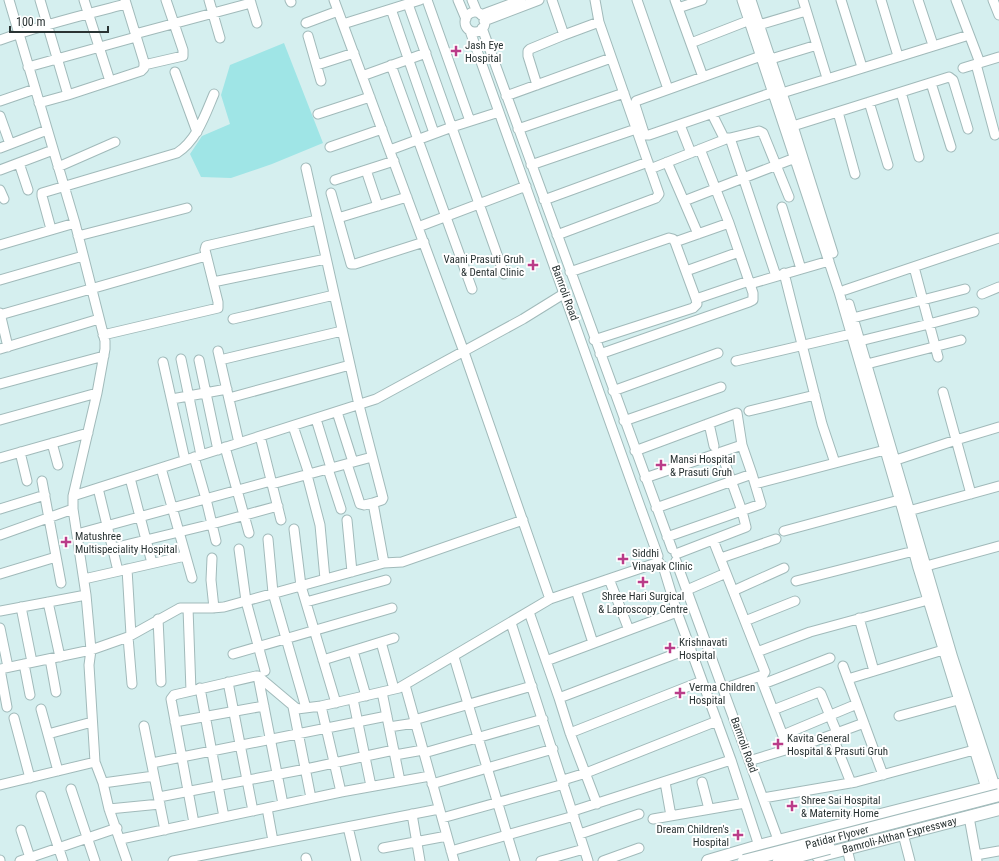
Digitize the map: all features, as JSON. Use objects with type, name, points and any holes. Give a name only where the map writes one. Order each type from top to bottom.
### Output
[{"type":"main road","points":[[708,861],[793,837],[995,788]]},
{"type":"main road","name":"Patidar Flyover","points":[[744,861],[995,788]]},
{"type":"main road","name":"Patidar Flyover","points":[[779,861],[999,804]]},
{"type":"main road","name":"Bamroli-Althan Expressway","points":[[800,861],[813,859],[999,809]]},
{"type":"street","points":[[9,0],[78,236],[105,344],[97,393],[73,496],[73,509],[84,578],[91,650],[89,665],[95,762],[103,783],[109,809],[128,861]]},
{"type":"street","points":[[40,0],[68,95]]},
{"type":"street","points":[[84,0],[110,81]]},
{"type":"street","points":[[144,65],[183,56],[183,50],[166,0]]},
{"type":"street","points":[[209,0],[220,38]]},
{"type":"street","points":[[334,0],[464,352],[550,599]]},
{"type":"street","points":[[343,24],[420,0]]},
{"type":"street","points":[[427,0],[470,121]]},
{"type":"street","points":[[458,0],[466,19]]},
{"type":"street","points":[[472,0],[481,19]]},
{"type":"street","points":[[470,31],[476,32],[481,19],[521,0]]},
{"type":"street","points":[[466,19],[470,13],[481,19],[539,0]]},
{"type":"street","points":[[552,0],[564,35]]},
{"type":"street","points":[[557,235],[656,198],[659,194],[599,22],[595,0]]},
{"type":"street","points":[[637,0],[668,89]]},
{"type":"street","points":[[702,0],[677,4],[703,77]]},
{"type":"street","points":[[742,0],[761,56],[794,126],[867,364],[892,462],[922,567],[995,788]]},
{"type":"street","points":[[751,0],[771,59],[795,158],[829,261],[885,450],[892,462],[899,500],[906,511],[914,551],[922,567],[928,600],[958,700],[974,750],[995,788]]},
{"type":"street","points":[[803,0],[827,78]]},
{"type":"street","points":[[841,0],[862,67]]},
{"type":"street","points":[[881,0],[898,56]]},
{"type":"street","points":[[918,0],[933,45]]},
{"type":"street","points":[[956,0],[978,64],[995,135]]},
{"type":"street","points":[[993,0],[999,15]]},
{"type":"street","points":[[0,40],[125,2],[144,68],[141,71],[39,103]]},
{"type":"street","points":[[28,67],[99,48],[250,2],[257,23]]},
{"type":"street","points":[[408,4],[504,274]]},
{"type":"street","points":[[391,9],[434,133]]},
{"type":"street","points":[[306,23],[338,11]]},
{"type":"street","points":[[759,25],[806,11]]},
{"type":"street","name":"Bamroli Road","points":[[466,19],[466,26],[470,31],[565,293],[677,612],[731,760],[763,861]]},
{"type":"street","name":"Bamroli Road","points":[[481,19],[506,96],[594,340],[656,508],[675,555],[785,861]]},
{"type":"street","points":[[691,43],[750,20]]},
{"type":"street","points":[[537,85],[528,56],[528,51],[532,48],[599,22]]},
{"type":"street","points":[[761,56],[638,100],[635,103],[644,133],[649,136],[778,92],[969,35]]},
{"type":"street","points":[[308,36],[321,81]]},
{"type":"street","points":[[771,59],[817,45]]},
{"type":"street","points":[[362,76],[426,53]]},
{"type":"street","points":[[317,65],[354,54]]},
{"type":"street","points":[[963,68],[999,57]]},
{"type":"street","points":[[506,96],[611,58]]},
{"type":"street","points":[[391,65],[472,289]]},
{"type":"street","points":[[175,72],[197,132]]},
{"type":"street","points":[[794,126],[946,78],[951,78],[953,80],[968,129]]},
{"type":"street","points":[[931,83],[951,147]]},
{"type":"street","points":[[0,101],[35,89]]},
{"type":"street","points":[[901,92],[919,157]]},
{"type":"street","points":[[518,129],[624,93]]},
{"type":"street","points":[[51,229],[42,194],[44,192],[181,151],[197,132],[214,94]]},
{"type":"street","points":[[318,114],[370,97]]},
{"type":"street","points":[[869,102],[888,165]]},
{"type":"street","points":[[390,150],[434,133],[499,112]]},
{"type":"street","points":[[838,112],[855,174]]},
{"type":"street","points":[[712,114],[723,137],[728,138]]},
{"type":"street","points":[[0,116],[10,144]]},
{"type":"street","points":[[600,354],[749,302],[754,297],[716,189],[680,125]]},
{"type":"street","points":[[330,148],[382,129]]},
{"type":"street","points":[[531,165],[636,129]]},
{"type":"street","points":[[0,148],[47,130]]},
{"type":"street","points":[[544,200],[649,166],[667,162],[728,138],[757,131],[761,131],[789,197]]},
{"type":"street","points":[[728,138],[780,274],[802,346],[822,424],[835,463]]},
{"type":"street","points":[[58,167],[115,142]]},
{"type":"street","points":[[0,170],[53,150]]},
{"type":"street","points":[[684,201],[795,158]]},
{"type":"street","points":[[334,180],[394,161]]},
{"type":"street","points":[[667,162],[698,234]]},
{"type":"street","points":[[19,163],[28,190]]},
{"type":"street","points":[[306,168],[359,405],[383,498],[382,500],[364,505],[360,504],[337,412]]},
{"type":"street","points":[[366,170],[378,206]]},
{"type":"street","points":[[418,227],[526,186]]},
{"type":"street","points":[[0,190],[4,199]]},
{"type":"street","points":[[331,193],[350,262],[353,264],[424,242]]},
{"type":"street","points":[[338,218],[407,197]]},
{"type":"street","points":[[782,207],[801,268]]},
{"type":"street","points":[[78,236],[187,208]]},
{"type":"street","points":[[103,335],[218,308],[206,256],[205,248],[208,245],[317,220]]},
{"type":"street","points":[[0,245],[74,222]]},
{"type":"street","points":[[675,242],[729,223]]},
{"type":"street","points":[[570,272],[664,238],[673,239],[696,299],[697,304],[693,308],[594,340]]},
{"type":"street","points":[[845,290],[999,238]]},
{"type":"street","points":[[686,271],[739,252]]},
{"type":"street","points":[[0,280],[83,256]]},
{"type":"street","points":[[99,319],[4,348],[0,314],[206,256]]},
{"type":"street","points":[[213,282],[326,259]]},
{"type":"street","points":[[696,299],[829,261]]},
{"type":"street","points":[[914,267],[938,357]]},
{"type":"street","points":[[982,294],[999,287]]},
{"type":"street","points":[[853,318],[965,289]]},
{"type":"street","points":[[73,496],[376,399],[523,319],[565,293]]},
{"type":"street","points":[[233,319],[334,294]]},
{"type":"street","points":[[860,340],[974,312]]},
{"type":"street","points":[[239,443],[219,355],[342,331]]},
{"type":"street","points":[[736,360],[851,334]]},
{"type":"street","points":[[867,364],[961,340]]},
{"type":"street","points":[[613,391],[718,353]]},
{"type":"street","points":[[0,384],[104,356]]},
{"type":"street","points":[[181,359],[189,396],[194,458]]},
{"type":"street","points":[[199,360],[206,393],[222,449],[238,490],[249,533]]},
{"type":"street","points":[[163,362],[172,400],[194,458],[216,541]]},
{"type":"street","points":[[172,400],[206,393],[228,394],[350,365]]},
{"type":"street","points":[[624,421],[721,387]]},
{"type":"street","points":[[943,392],[971,494]]},
{"type":"street","points":[[0,420],[97,393]]},
{"type":"street","points":[[749,411],[815,395]]},
{"type":"street","points":[[635,450],[737,413],[742,446],[761,504],[667,537]]},
{"type":"street","points":[[316,419],[341,508]]},
{"type":"street","points":[[707,424],[710,428],[714,446]]},
{"type":"street","points":[[293,426],[308,475],[320,525],[326,579]]},
{"type":"street","points":[[892,462],[999,427]]},
{"type":"street","points":[[0,458],[88,433]]},
{"type":"street","points":[[260,436],[281,520]]},
{"type":"street","points":[[52,443],[58,465]]},
{"type":"street","points":[[645,478],[742,446]]},
{"type":"street","points":[[755,484],[885,450]]},
{"type":"street","points":[[20,452],[27,482]]},
{"type":"street","points":[[675,555],[746,527],[742,510],[722,452]]},
{"type":"street","points":[[77,534],[238,490],[308,475],[372,457]]},
{"type":"street","points":[[161,468],[192,578]]},
{"type":"street","points":[[656,508],[752,474]]},
{"type":"street","points":[[130,478],[152,563]]},
{"type":"street","points":[[42,481],[61,583]]},
{"type":"street","points":[[906,511],[999,486]]},
{"type":"street","points":[[98,488],[118,571]]},
{"type":"street","points":[[0,509],[45,495]]},
{"type":"street","points":[[784,531],[899,500]]},
{"type":"street","points":[[373,503],[384,563]]},
{"type":"street","points":[[113,548],[278,506]]},
{"type":"street","points":[[0,535],[73,509]]},
{"type":"street","points":[[347,520],[352,572]]},
{"type":"street","points":[[7,707],[0,669],[91,650],[130,636],[174,611],[188,608],[214,608],[384,563],[402,562],[523,520]]},
{"type":"street","points":[[294,529],[301,586],[336,703]]},
{"type":"street","points":[[268,539],[273,593],[306,708]]},
{"type":"street","points":[[721,558],[776,539]]},
{"type":"street","points":[[713,540],[765,672],[762,680],[788,749]]},
{"type":"street","points":[[922,567],[999,546]]},
{"type":"street","points":[[239,549],[246,600],[259,647],[264,706],[283,804]]},
{"type":"street","points":[[660,561],[664,549],[675,555]]},
{"type":"street","points":[[796,581],[914,551]]},
{"type":"street","points":[[261,674],[293,707],[297,709],[336,703],[394,689],[405,685],[454,657],[550,599],[660,561],[672,566],[675,555]]},
{"type":"street","points":[[84,578],[185,556]]},
{"type":"street","points":[[0,574],[56,557]]},
{"type":"street","points":[[212,558],[211,580],[214,608]]},
{"type":"street","points":[[733,590],[784,568]]},
{"type":"street","points":[[127,569],[132,684]]},
{"type":"street","points":[[687,590],[726,573]]},
{"type":"street","points":[[609,579],[629,630]]},
{"type":"street","points":[[306,602],[386,580]]},
{"type":"street","points":[[576,590],[593,643]]},
{"type":"street","points":[[0,611],[86,595]]},
{"type":"street","points":[[757,652],[810,632],[928,600]]},
{"type":"street","points":[[745,622],[795,601]]},
{"type":"street","points":[[48,602],[60,657]]},
{"type":"street","points":[[21,607],[28,663],[30,695]]},
{"type":"street","points":[[188,608],[196,690],[205,717],[224,817]]},
{"type":"street","points":[[233,654],[392,608]]},
{"type":"street","points":[[529,612],[570,733],[597,804]]},
{"type":"street","points":[[546,661],[677,612]]},
{"type":"street","points":[[858,618],[874,671]]},
{"type":"street","points":[[158,620],[161,682]]},
{"type":"street","points":[[511,623],[588,861]]},
{"type":"street","points":[[0,628],[8,667]]},
{"type":"street","points":[[323,660],[394,638]]},
{"type":"street","points":[[381,642],[394,689]]},
{"type":"street","points":[[559,698],[690,648]]},
{"type":"street","points":[[848,679],[943,650]]},
{"type":"street","points":[[353,651],[366,696]]},
{"type":"street","points":[[454,657],[514,861]]},
{"type":"street","points":[[723,689],[762,680],[830,658]]},
{"type":"street","points":[[50,659],[56,692]]},
{"type":"street","points":[[843,666],[883,775]]},
{"type":"street","points":[[194,823],[171,699],[172,696],[174,694],[261,674]]},
{"type":"street","points":[[570,733],[702,681]]},
{"type":"street","points":[[228,682],[253,811]]},
{"type":"street","points":[[405,685],[454,861]]},
{"type":"street","points":[[389,727],[415,722],[468,704],[532,686]]},
{"type":"street","points":[[382,692],[400,781]]},
{"type":"street","points":[[773,710],[819,692],[830,716],[851,783]]},
{"type":"street","points":[[353,699],[371,786]]},
{"type":"street","points":[[899,716],[958,700]]},
{"type":"street","points":[[783,735],[857,704]]},
{"type":"street","points":[[175,722],[264,706]]},
{"type":"street","points":[[321,706],[341,792]]},
{"type":"street","points":[[293,707],[311,798]]},
{"type":"street","points":[[41,709],[58,771]]},
{"type":"street","points":[[152,763],[387,716]]},
{"type":"street","points":[[14,718],[30,778]]},
{"type":"street","points":[[109,809],[159,800],[188,791],[277,775],[365,756],[423,752],[479,738],[543,719]]},
{"type":"street","points":[[173,861],[412,814],[440,813],[497,803],[563,782],[717,721]]},
{"type":"street","points":[[48,734],[92,722]]},
{"type":"street","points":[[750,761],[835,734],[864,723]]},
{"type":"street","points":[[144,726],[165,830]]},
{"type":"street","points":[[121,839],[371,786],[400,781],[431,780],[487,768],[553,749]]},
{"type":"street","points":[[763,798],[851,783],[974,750]]},
{"type":"street","points":[[451,851],[574,814],[597,804],[731,760]]},
{"type":"street","points":[[0,775],[1,785],[95,762]]},
{"type":"street","points":[[103,783],[154,776]]},
{"type":"street","points":[[665,782],[671,816]]},
{"type":"street","points":[[702,782],[709,809]]},
{"type":"street","points":[[71,789],[95,861]]},
{"type":"street","points":[[41,796],[63,861]]},
{"type":"street","points":[[653,819],[745,803]]},
{"type":"street","points":[[267,808],[273,841]]},
{"type":"street","points":[[412,814],[420,861]]},
{"type":"street","points":[[580,834],[639,814]]},
{"type":"street","points":[[969,817],[976,858],[999,850]]},
{"type":"street","points":[[348,826],[356,861]]},
{"type":"street","points":[[20,861],[31,859],[117,828]]},
{"type":"street","points":[[21,830],[31,859]]},
{"type":"street","points":[[811,833],[813,859]]},
{"type":"street","points":[[903,834],[910,861]]},
{"type":"street","points":[[383,848],[447,836]]},
{"type":"street","points":[[793,837],[800,861]]},
{"type":"street","points":[[541,861],[584,848]]},
{"type":"street","points":[[603,861],[639,848]]},
{"type":"street","points":[[847,849],[850,861]]},
{"type":"shaded area","points":[[284,43],[323,143],[272,164],[231,178],[201,177],[190,154],[202,136],[230,124],[221,95],[230,65]]},
{"type":"place","name":"Jash Eye Hospital","points":[[456,51]]},
{"type":"place","name":"Vaani Prasuti Gruh & Dental Clinic","points":[[533,265]]},
{"type":"place","name":"Mansi Hospital & Prasuti Gruh","points":[[661,465]]},
{"type":"place","name":"Matushree Multispeciality Hospital","points":[[66,542]]},
{"type":"place","name":"Siddhi Vinayak Clinic","points":[[623,559]]},
{"type":"place","name":"Shree Hari Surgical & Laproscopy Centre","points":[[643,582]]},
{"type":"place","name":"Krishnavati Hospital","points":[[670,648]]},
{"type":"place","name":"Verma Children Hospital","points":[[680,693]]},
{"type":"place","name":"Kavita General Hospital & Prasuti Gruh","points":[[778,744]]},
{"type":"place","name":"Shree Sai Hospital & Maternity Home","points":[[792,806]]},
{"type":"place","name":"Dream Children's Hospital","points":[[738,835]]}]
